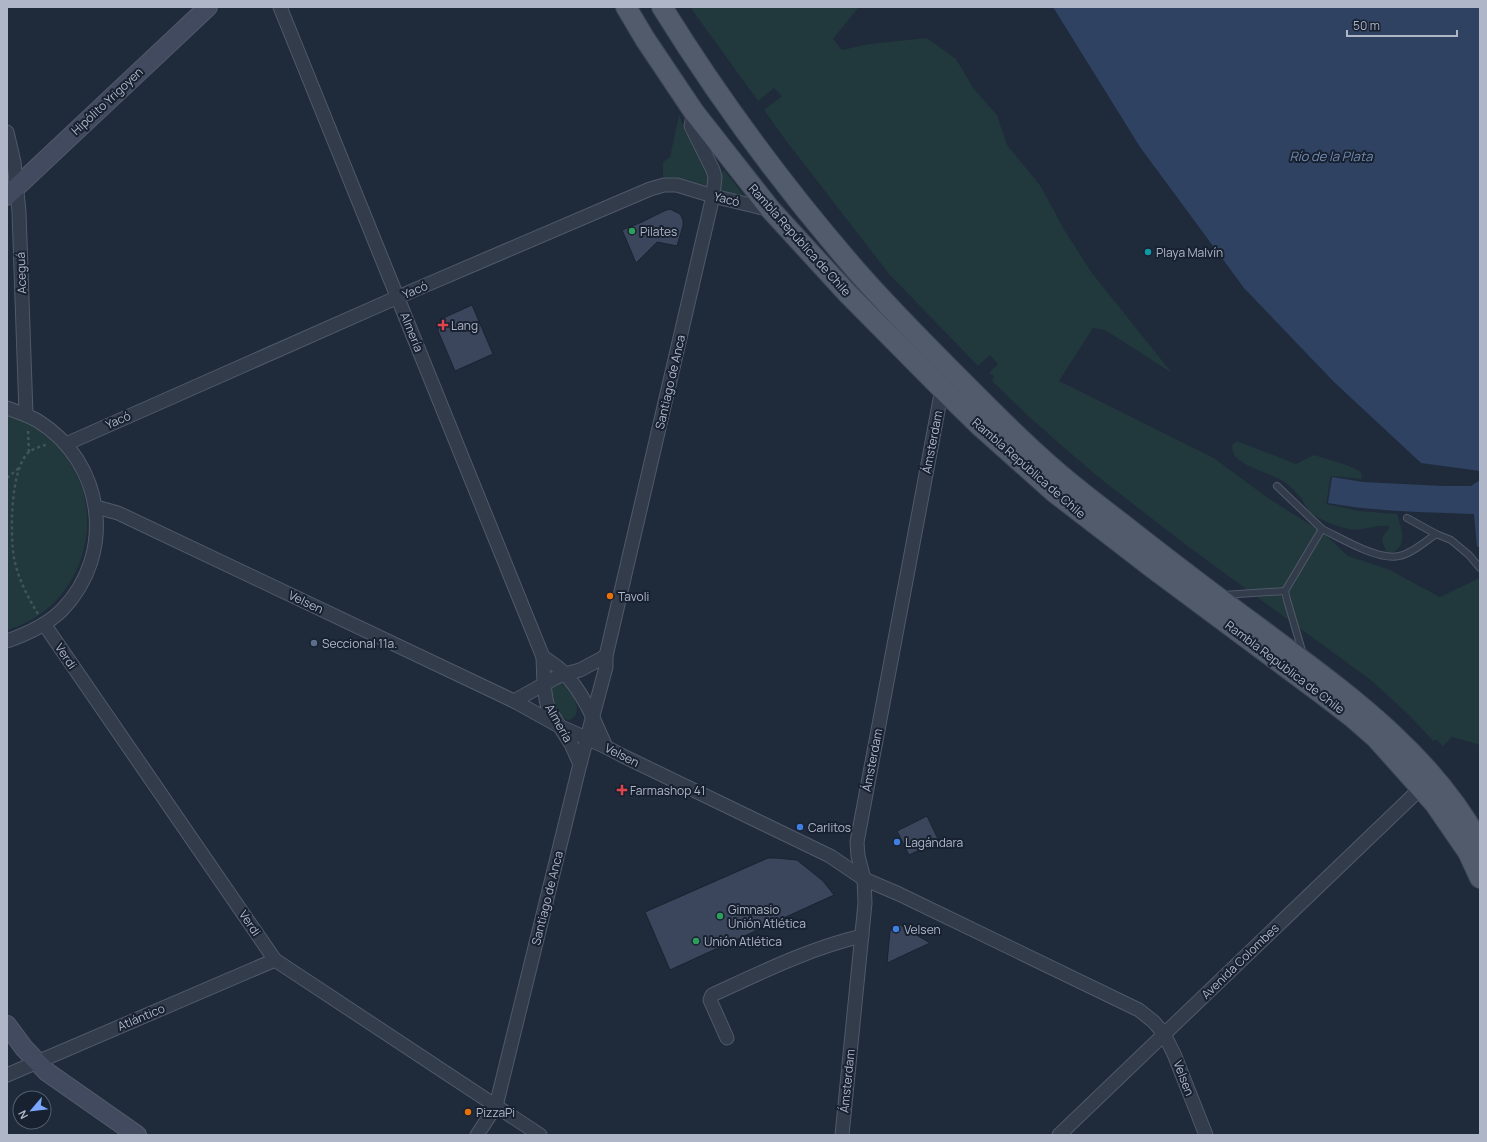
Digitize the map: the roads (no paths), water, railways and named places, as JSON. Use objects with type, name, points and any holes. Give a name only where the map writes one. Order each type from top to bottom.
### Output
[{"type":"main road","name":"Rambla República de Chile","points":[[626,7],[645,39],[694,112],[771,210],[847,293],[980,426],[1054,492],[1160,574],[1352,717],[1390,752],[1436,804],[1468,852],[1480,878]]},
{"type":"main road","name":"Rambla República de Chile","points":[[662,7],[705,75],[794,195],[856,269],[922,341],[994,414],[1068,482],[1215,596],[1307,664],[1390,730],[1417,758],[1447,793],[1480,844]]},
{"type":"street","name":"Hipólito Yrigoyen","points":[[12,191],[208,7]]},
{"type":"street","name":"Almería","points":[[280,7],[543,657],[544,684],[548,708],[571,744],[580,764]]},
{"type":"street","name":"Santiago de Anca","points":[[477,1135],[496,1106],[586,738],[606,667],[606,656],[713,196],[715,177],[691,126],[694,112]]},
{"type":"street","name":"Aceguá","points":[[7,132],[14,162],[12,191],[19,212],[26,414]]},
{"type":"street","name":"Yacó","points":[[66,444],[398,297],[664,184],[676,185],[713,196],[771,210]]},
{"type":"street","name":"Ámsterdam","points":[[842,1135],[866,903],[864,879],[858,856],[857,842],[942,389]]},
{"type":"street","points":[[7,408],[26,414],[52,431],[66,444],[80,462],[90,484],[96,507],[97,530],[94,552],[87,573],[76,593],[62,610],[44,624],[25,635],[7,641]]},
{"type":"street","name":"Velsen","points":[[96,507],[118,513],[514,701],[560,726],[830,856],[864,879],[899,894],[1139,1010],[1154,1022],[1164,1034],[1174,1054],[1206,1135]]},
{"type":"street","name":"Verdi","points":[[44,624],[275,960],[540,1135]]},
{"type":"street","points":[[514,701],[544,684],[565,674],[580,670],[606,656]]},
{"type":"street","points":[[543,657],[565,674],[573,683],[592,717],[606,747]]},
{"type":"street","name":"Avenida Colombes","points":[[1060,1135],[1422,788]]},
{"type":"street","points":[[727,1038],[710,1000],[712,995],[828,946],[862,936]]},
{"type":"street","name":"Atlántico","points":[[7,1075],[275,960]]},
{"type":"street","points":[[7,1025],[35,1062],[59,1082],[137,1135]]},
{"type":"lane","points":[[1277,486],[1322,529],[1370,552],[1384,557],[1400,556],[1436,534]]},
{"type":"lane","points":[[1407,518],[1436,534],[1451,540],[1480,568]]},
{"type":"lane","points":[[1307,664],[1285,591],[1322,529]]},
{"type":"lane","points":[[1215,596],[1285,591]]},
{"type":"water","name":"Río de la Plata","points":[[1053,7],[1480,7],[1480,471],[1421,463],[1334,382],[1244,288],[1140,147]]},
{"type":"water","points":[[1332,477],[1363,482],[1443,486],[1471,486],[1480,480],[1480,547],[1477,547],[1474,514],[1382,510],[1328,503]]},
{"type":"place","name":"Pilates","points":[[632,231]]},
{"type":"place","name":"Playa Malvín","points":[[1148,252]]},
{"type":"place","name":"Lang","points":[[443,325]]},
{"type":"place","name":"Tavoli","points":[[610,596]]},
{"type":"place","name":"Seccional 11a.","points":[[314,643]]},
{"type":"place","name":"Farmashop 41","points":[[622,790]]},
{"type":"place","name":"Carlitos","points":[[800,827]]},
{"type":"place","name":"Lagándara","points":[[897,842]]},
{"type":"place","name":"Gimnasio Unión Atlética","points":[[720,916]]},
{"type":"place","name":"Velsen","points":[[896,929]]},
{"type":"place","name":"Unión Atlética","points":[[696,941]]},
{"type":"place","name":"PizzaPi","points":[[468,1112]]}]
